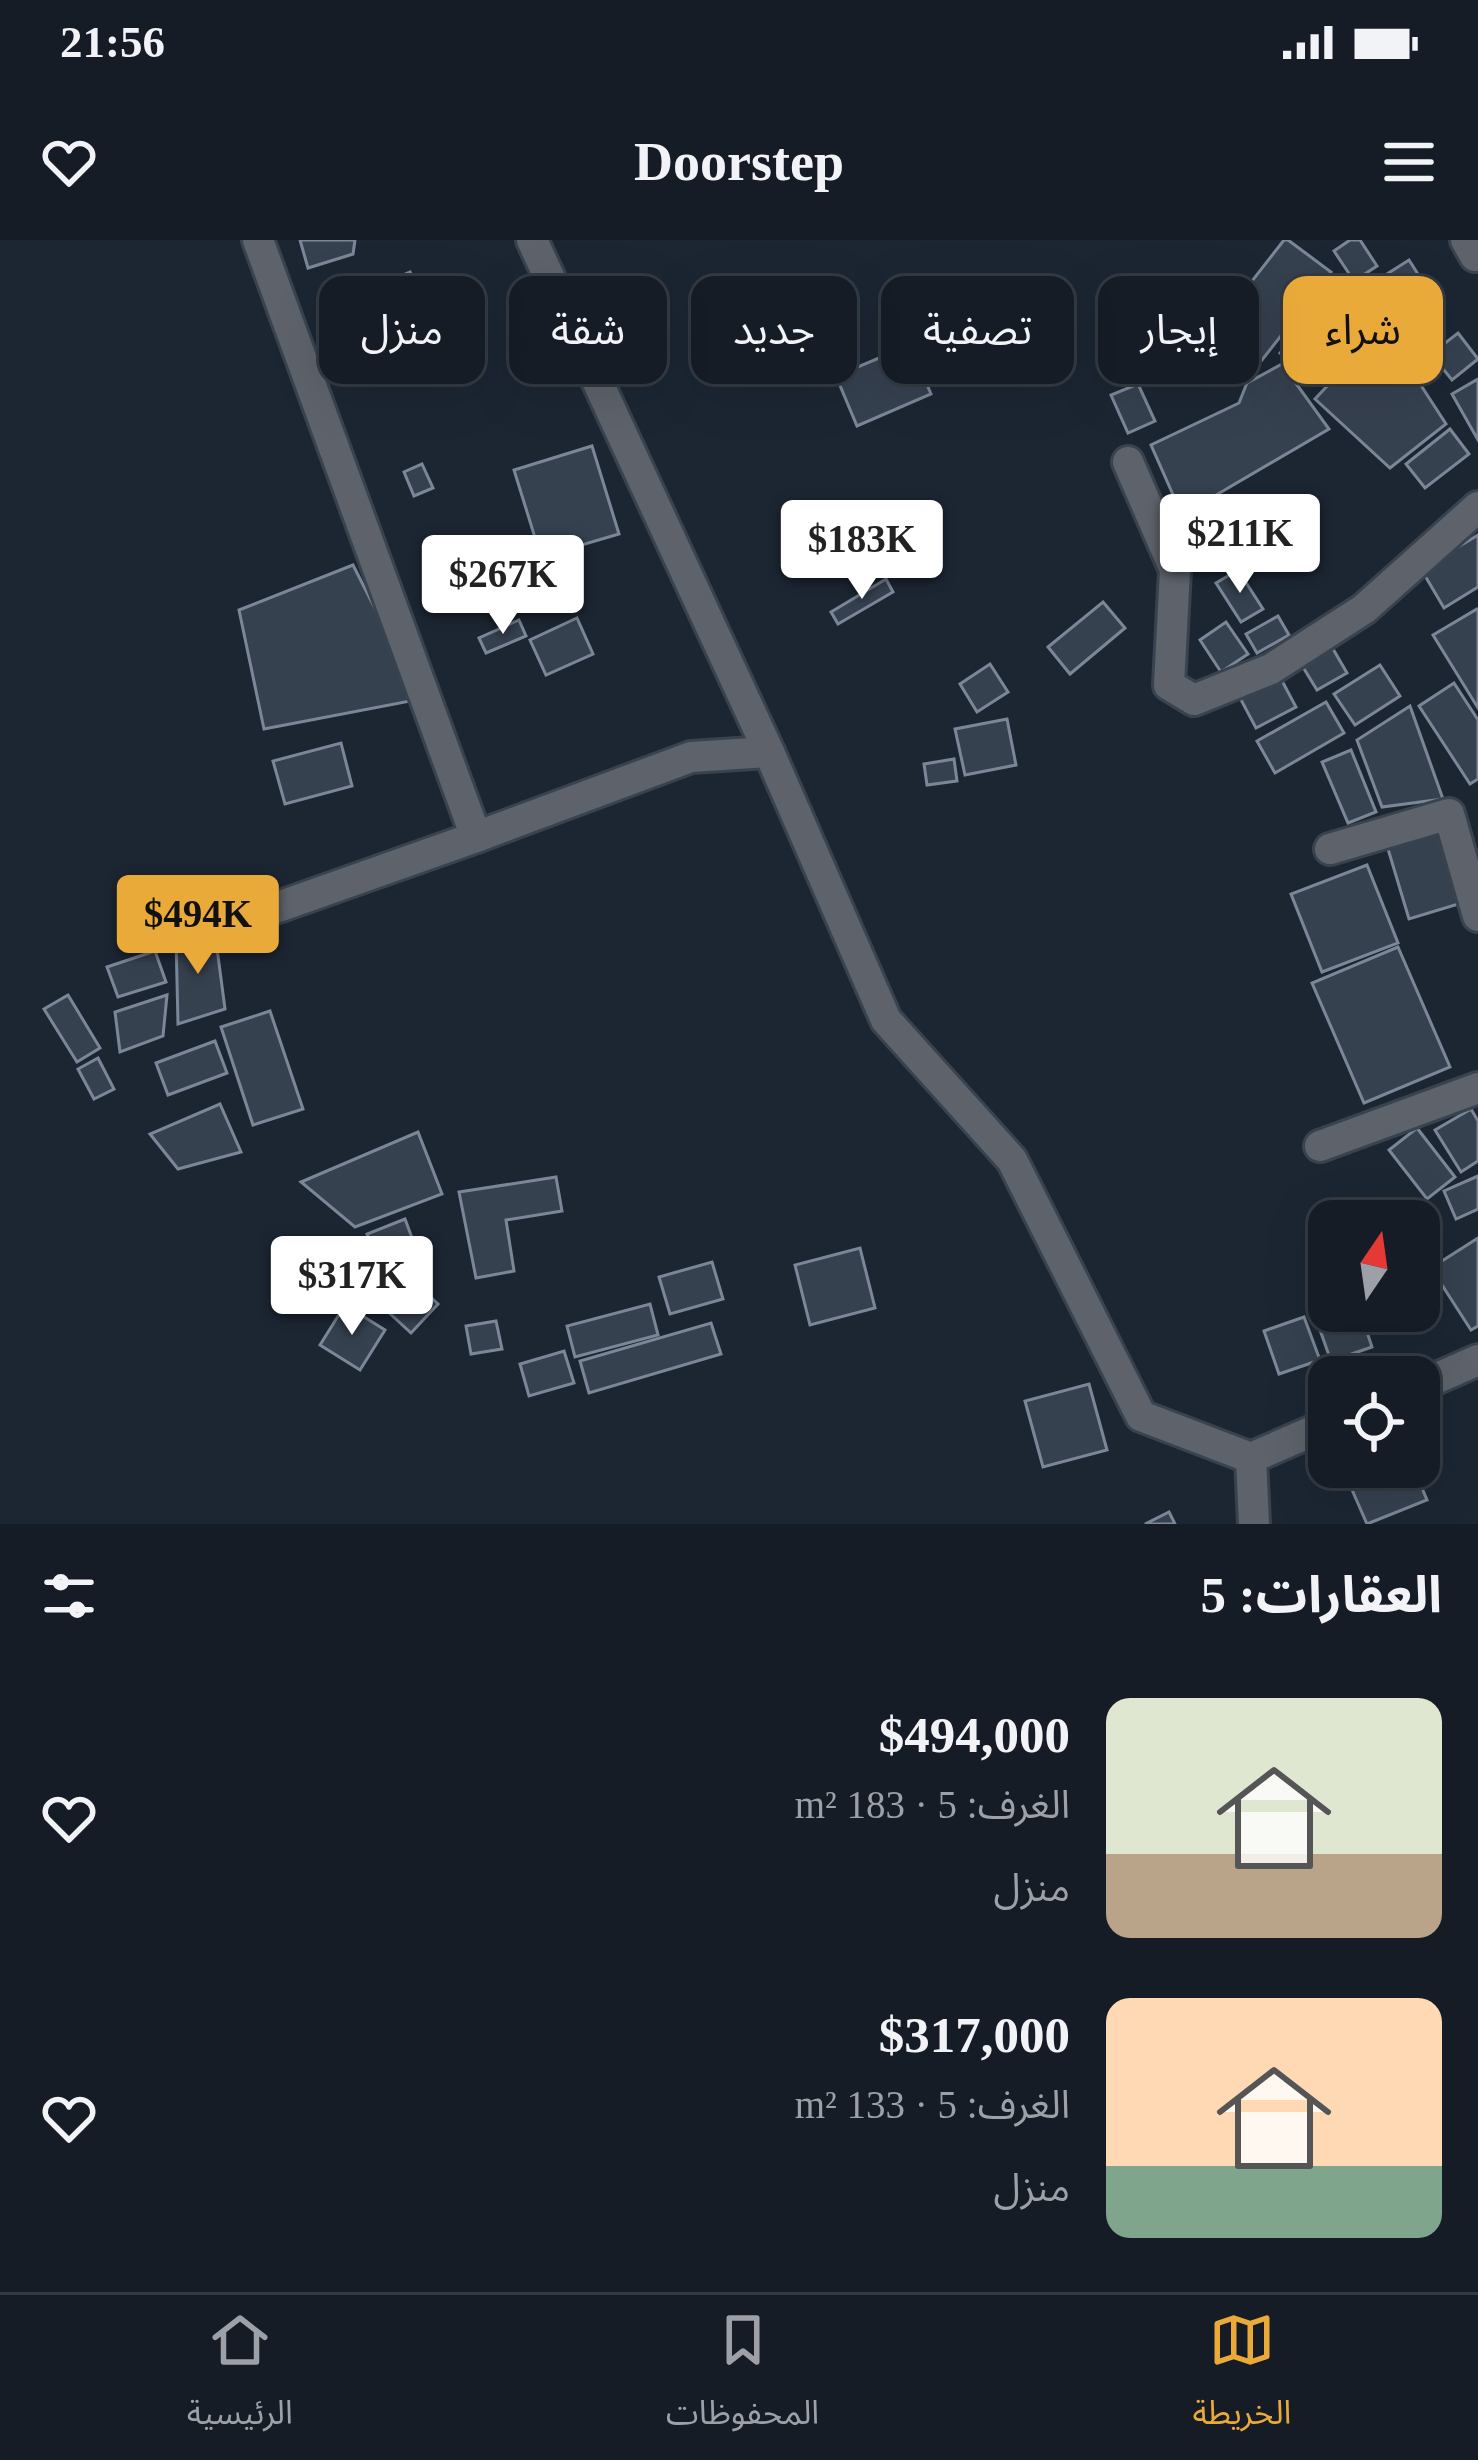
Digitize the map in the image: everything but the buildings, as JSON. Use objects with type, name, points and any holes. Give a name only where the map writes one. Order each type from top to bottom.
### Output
[{"type":"street","points":[[258,240],[476,837]]},
{"type":"street","points":[[532,240],[769,752],[886,1020],[1012,1160],[1141,1416],[1251,1458],[1308,1433]]},
{"type":"street","points":[[1128,462],[1175,570],[1169,685],[1194,700],[1271,669],[1364,609],[1478,507]]},
{"type":"street","points":[[230,924],[691,757],[769,752]]},
{"type":"street","points":[[1330,849],[1449,814],[1478,916]]},
{"type":"street","points":[[1320,1147],[1478,1088]]},
{"type":"street","points":[[1440,1377],[1478,1360]]},
{"type":"street","points":[[1251,1458],[1254,1524]]}]
